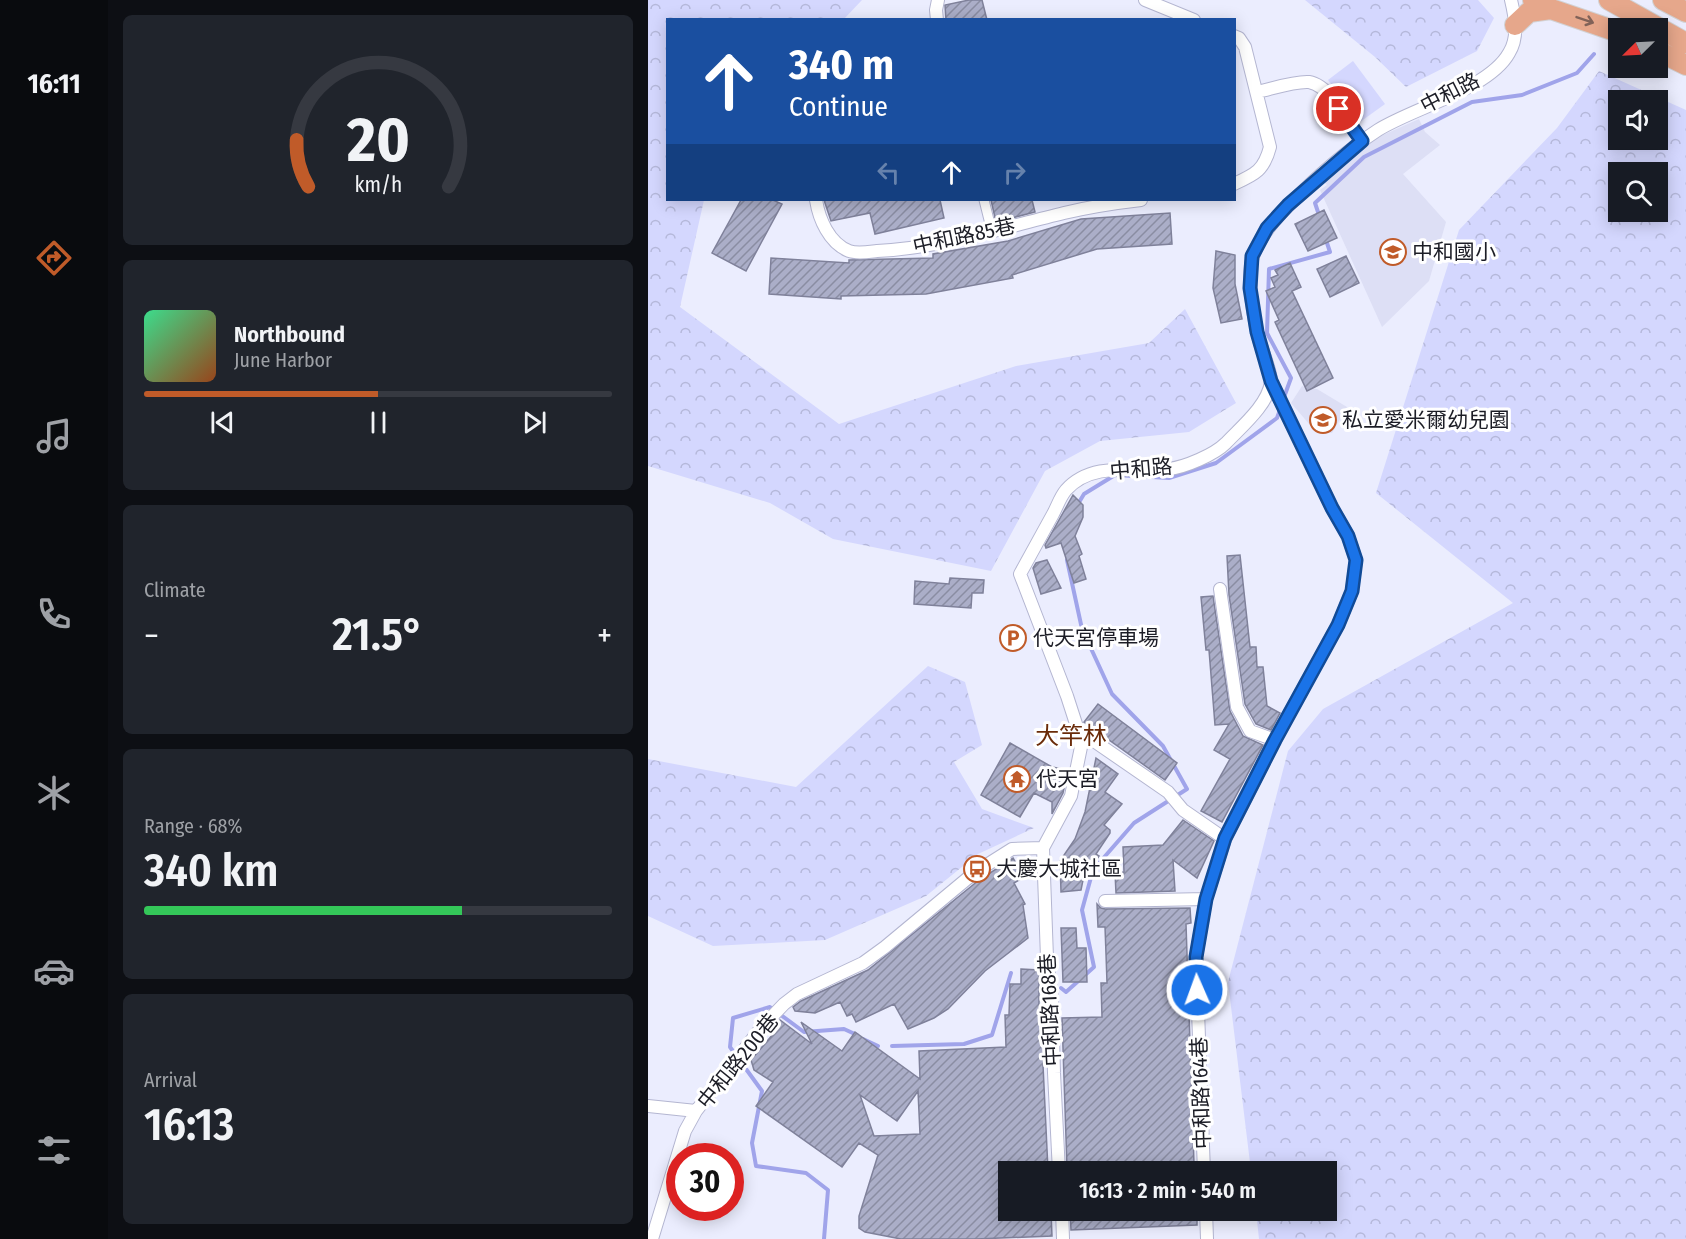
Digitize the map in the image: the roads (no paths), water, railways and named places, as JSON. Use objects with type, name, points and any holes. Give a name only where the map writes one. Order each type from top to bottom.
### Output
[{"type":"main road","points":[[1533,0],[1551,9],[1608,29]]},
{"type":"main road","points":[[1609,0],[1686,44]]},
{"type":"main road","points":[[1663,0],[1686,12]]},
{"type":"main road","points":[[1515,25],[1529,12],[1551,9]]},
{"type":"main road","points":[[1668,56],[1686,65]]},
{"type":"street","points":[[937,18],[938,0]]},
{"type":"street","points":[[1145,0],[1189,18]]},
{"type":"street","name":"中和路","points":[[1042,848],[1071,796],[1081,747],[1078,729],[1020,574],[1065,491],[1090,474],[1120,469],[1171,469],[1201,459],[1221,448],[1259,410],[1271,381],[1257,332],[1250,288],[1252,256],[1267,228],[1288,205],[1362,141],[1412,112],[1472,86],[1500,64],[1509,54],[1515,39],[1511,0]]},
{"type":"street","points":[[1236,37],[1245,47],[1270,147],[1266,163],[1250,177],[1236,183]]},
{"type":"street","points":[[1257,92],[1309,82],[1319,86],[1328,92],[1362,141]]},
{"type":"street","name":"中和路85巷","points":[[816,201],[818,211],[832,239],[850,251],[890,251],[992,232],[1063,213],[1135,201]]},
{"type":"street","points":[[984,201],[992,232]]},
{"type":"street","name":"中和路164巷","points":[[1204,1161],[1196,957],[1206,899],[1225,838],[1338,625],[1352,591],[1356,560],[1348,536],[1332,508],[1271,381]]},
{"type":"street","points":[[1220,589],[1237,707],[1250,731],[1275,740]]},
{"type":"street","points":[[1078,729],[1168,792],[1183,810],[1225,838]]},
{"type":"street","name":"中和路200巷","points":[[652,1239],[685,1131],[696,1111],[782,1006],[797,994],[863,963],[974,873],[1012,849],[1042,848]]},
{"type":"street","name":"中和路168巷","points":[[1042,848],[1047,958],[1052,999],[1053,1073],[1058,1161]]},
{"type":"street","points":[[1105,901],[1206,899]]},
{"type":"street","points":[[648,1106],[696,1111]]},
{"type":"street","points":[[1063,1221],[1064,1239]]},
{"type":"street","points":[[1206,1221],[1207,1239]]},
{"type":"waterway","points":[[1319,215],[1315,203],[1364,157],[1472,102],[1522,95],[1577,73],[1594,54]]},
{"type":"waterway","points":[[1283,400],[1291,378],[1267,333],[1269,269],[1330,252],[1326,240]]},
{"type":"waterway","points":[[1078,504],[1084,494],[1115,475],[1169,478],[1216,463],[1277,418],[1281,407]]},
{"type":"waterway","points":[[1061,988],[1066,992],[1094,967],[1082,910],[1093,870],[1134,823],[1187,789],[1163,746],[1112,694],[1082,629],[1067,560]]},
{"type":"waterway","points":[[892,1046],[964,1044],[992,1035],[1011,973]]},
{"type":"waterway","points":[[824,1239],[828,1190],[806,1173],[756,1166],[752,1143],[762,1091],[730,1047],[733,1018],[770,1007],[804,1032],[844,1029],[857,1035]]},
{"type":"waterway","points":[[863,1039],[878,1046]]},
{"type":"place","name":"中和國小","points":[[1393,252]]},
{"type":"place","name":"私立愛米爾幼兒園","points":[[1323,420]]},
{"type":"place","name":"代天宮停車場","points":[[1013,638]]},
{"type":"place","name":"代天宮","points":[[1017,779]]},
{"type":"place","name":"大慶大城社區","points":[[977,869]]},
{"type":"district","name":"大竿林","points":[[1071,736]]}]
